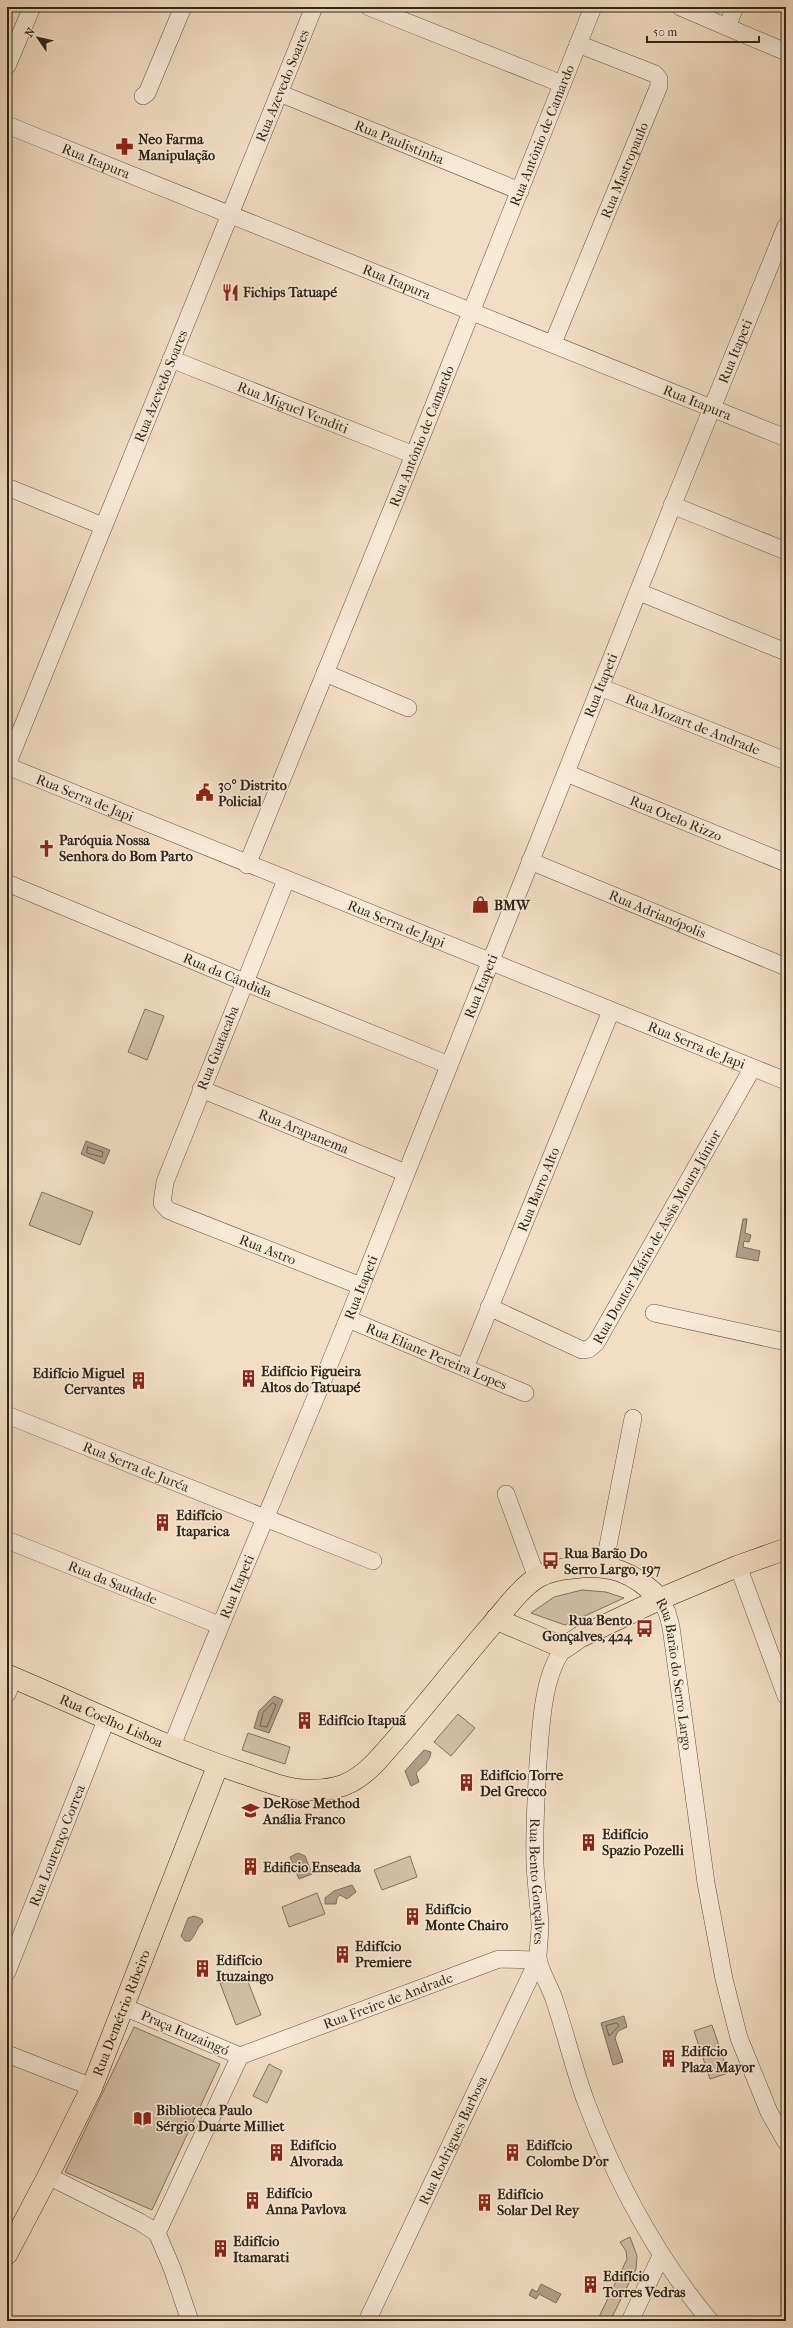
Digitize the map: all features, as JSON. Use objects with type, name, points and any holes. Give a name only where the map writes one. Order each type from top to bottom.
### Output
[{"type":"main road","name":"Rua Bento Gonçalves","points":[[564,1648],[580,1637],[660,1599],[738,1566],[786,1549]]},
{"type":"main road","name":"Rua Barão do Serro Largo","points":[[218,1765],[276,1784],[304,1790],[344,1786],[359,1778],[392,1745],[496,1619],[537,1578],[547,1573],[564,1569],[604,1566],[627,1574],[651,1590],[660,1599]]},
{"type":"main road","points":[[496,1619],[564,1648]]},
{"type":"main road","name":"Rua Coelho Lisboa","points":[[9,1682],[107,1718],[218,1765]]},
{"type":"main road","name":"Rua Demétrio Ribeiro","points":[[7,2254],[92,2087],[218,1765]]},
{"type":"street","points":[[7,66],[32,7]]},
{"type":"street","points":[[143,96],[147,93],[183,7]]},
{"type":"street","name":"Rua Azevedo Soares","points":[[7,765],[314,7]]},
{"type":"street","points":[[369,7],[562,84]]},
{"type":"street","name":"Rua Antônio de Camardo","points":[[247,864],[414,455],[593,7]]},
{"type":"street","points":[[680,7],[786,52]]},
{"type":"street","points":[[727,27],[735,7]]},
{"type":"street","name":"Rua Mastropaulo","points":[[553,344],[658,86],[659,79],[655,74],[578,44]]},
{"type":"street","name":"Rua Paulistinha","points":[[278,93],[520,191]]},
{"type":"street","name":"Rua Itapura","points":[[7,125],[786,438]]},
{"type":"street","name":"Rua Itapeti","points":[[172,1746],[219,1625],[348,1319],[489,962],[639,592],[672,505],[786,226]]},
{"type":"street","name":"Rua Miguel Venditi","points":[[171,359],[414,455]]},
{"type":"street","points":[[7,487],[103,526]]},
{"type":"street","points":[[672,505],[786,551]]},
{"type":"street","points":[[639,592],[786,652]]},
{"type":"street","points":[[325,673],[408,708]]},
{"type":"street","name":"Rua Mozart de Andrade","points":[[600,686],[786,761]]},
{"type":"street","name":"Rua Serra de Japi","points":[[7,765],[286,880],[786,1082]]},
{"type":"street","name":"Rua Otelo Rizzo","points":[[566,773],[786,863]]},
{"type":"street","name":"Rua Adrianópolis","points":[[530,861],[786,967]]},
{"type":"street","name":"Rua Guatacaba","points":[[175,1213],[164,1207],[161,1196],[201,1089],[286,880]]},
{"type":"street","name":"Rua da Cândida","points":[[7,883],[244,982],[449,1064]]},
{"type":"street","name":"Rua Barro Alto","points":[[465,1368],[611,1011]]},
{"type":"street","name":"Rua Doutor Mário de Assis Moura Júnior","points":[[489,1307],[582,1350],[589,1349],[596,1343],[752,1069]]},
{"type":"street","name":"Rua Arapanema","points":[[201,1089],[406,1173]]},
{"type":"street","name":"Rua Astro","points":[[175,1213],[361,1286]]},
{"type":"street","points":[[654,1312],[786,1342]]},
{"type":"street","name":"Rua Eliane Pereira Lopes","points":[[348,1319],[525,1393]]},
{"type":"street","name":"Rua Serra de Juréa","points":[[7,1414],[373,1561]]},
{"type":"street","points":[[604,1566],[633,1418]]},
{"type":"street","points":[[506,1494],[537,1578]]},
{"type":"street","name":"Rua da Saudade","points":[[7,1540],[219,1625]]},
{"type":"street","points":[[738,1566],[786,1696]]},
{"type":"street","name":"Rua Barão do Serro Largo","points":[[660,1599],[667,1612],[671,1627],[706,1883],[724,1978],[739,2038],[769,2112],[786,2142]]},
{"type":"street","name":"Rua Bento Gonçalves","points":[[564,1648],[555,1662],[550,1676],[542,1721],[535,1863],[540,1926],[538,1960],[555,2000],[586,2101],[615,2172],[661,2256],[685,2292],[710,2321]]},
{"type":"street","name":"Rua Lourenço Correa","points":[[7,1972],[107,1718]]},
{"type":"street","name":"Rua Freire de Andrade","points":[[240,2056],[499,1959],[538,1960]]},
{"type":"street","name":"Rua Rodrigues Barbosa","points":[[367,2321],[538,1960]]},
{"type":"street","name":"Praça Ituzaingó","points":[[124,2006],[240,2056],[157,2233]]},
{"type":"street","points":[[7,2054],[92,2087]]},
{"type":"street","points":[[48,2176],[140,2222],[157,2233],[172,2268],[190,2321]]},
{"type":"street","points":[[630,2321],[661,2256]]},
{"type":"shaded area","points":[[145,1009],[164,1016],[147,1060],[128,1052]]},
{"type":"shaded area","points":[[42,1192],[93,1212],[80,1245],[29,1225]]},
{"type":"shaded area","points":[[582,1590],[606,1592],[624,1598],[565,1625],[531,1613],[554,1597]]},
{"type":"shaded area","points":[[458,1714],[475,1728],[451,1756],[434,1742]]},
{"type":"shaded area","points":[[248,1733],[290,1747],[285,1764],[242,1750]]},
{"type":"shaded area","points":[[410,1856],[417,1877],[382,1890],[374,1870]]},
{"type":"shaded area","points":[[317,1893],[325,1914],[289,1927],[282,1907]]},
{"type":"shaded area","points":[[245,1974],[261,2015],[236,2025],[220,1983]]},
{"type":"shaded area","points":[[712,2025],[728,2073],[710,2079],[694,2031]]},
{"type":"shaded area","points":[[134,2027],[220,2064],[152,2210],[65,2172]]},
{"type":"shaded area","points":[[269,2064],[282,2071],[267,2103],[253,2096]]},
{"type":"shaded area","points":[[630,2237],[637,2256],[636,2269],[610,2321],[594,2321],[598,2319],[627,2259],[626,2251],[620,2242]]},
{"type":"water","points":[[86,1141],[110,1150],[104,1164],[81,1154]]},
{"type":"water","points":[[743,1219],[747,1219],[745,1233],[751,1235],[749,1242],[744,1241],[743,1247],[760,1251],[758,1261],[736,1257]]},
{"type":"water","points":[[274,1696],[283,1700],[269,1733],[254,1728],[259,1711]]},
{"type":"water","points":[[424,1750],[431,1752],[429,1759],[426,1764],[416,1773],[419,1782],[411,1786],[405,1771]]},
{"type":"water","points":[[298,1853],[305,1856],[312,1874],[299,1879],[290,1857]]},
{"type":"water","points":[[352,1885],[356,1892],[347,1899],[340,1895],[337,1898],[336,1904],[325,1904],[325,1898],[334,1891]]},
{"type":"water","points":[[194,1916],[202,1919],[203,1922],[190,1941],[185,1941],[181,1936],[188,1918]]},
{"type":"water","points":[[624,2016],[627,2027],[618,2031],[615,2038],[623,2062],[613,2065],[601,2023]]},
{"type":"water","points":[[541,2284],[561,2294],[556,2303],[539,2294],[536,2299],[529,2295],[532,2289],[537,2292]]},
{"type":"place","name":"Neo Farma Manipulação","points":[[125,147]]},
{"type":"place","name":"Fichips Tatuapé","points":[[230,292]]},
{"type":"place","name":"30º Distrito Policial","points":[[205,793]]},
{"type":"place","name":"Paróquia Nossa Senhora do Bom Parto","points":[[46,848]]},
{"type":"place","name":"BMW","points":[[481,905]]},
{"type":"place","name":"Edifício Figueira Altos do Tatuapé","points":[[248,1379]]},
{"type":"place","name":"Edifício Miguel Cervantes","points":[[138,1381]]},
{"type":"place","name":"Edifício Itaparica","points":[[163,1523]]},
{"type":"place","name":"Rua Barão Do Serro Largo, 197","points":[[551,1561]]},
{"type":"place","name":"Rua Bento Gonçalves, 424","points":[[645,1628]]},
{"type":"place","name":"Edifício Itapuã","points":[[305,1720]]},
{"type":"place","name":"Edifício Torre Del Grecco","points":[[467,1783]]},
{"type":"place","name":"DeRose Method Anália Franco","points":[[250,1811]]},
{"type":"place","name":"Edifício Spazio Pozelli","points":[[589,1842]]},
{"type":"place","name":"Edificio Enseada","points":[[250,1867]]},
{"type":"place","name":"Edifício Monte Chairo","points":[[412,1917]]},
{"type":"place","name":"Edifício Premiere","points":[[342,1954]]},
{"type":"place","name":"Edifício Ituzaingo","points":[[203,1968]]},
{"type":"place","name":"Edifício Plaza Mayor","points":[[668,2059]]},
{"type":"place","name":"Biblioteca Paulo Sérgio Duarte Milliet","points":[[143,2118]]},
{"type":"place","name":"Edifício Alvorada","points":[[277,2153]]},
{"type":"place","name":"Edifício Colombe D'or","points":[[513,2153]]},
{"type":"place","name":"Edifício Anna Pavlova","points":[[253,2201]]},
{"type":"place","name":"Edifício Solar Del Rey","points":[[484,2202]]},
{"type":"place","name":"Edifício Itamarati","points":[[220,2249]]},
{"type":"place","name":"Edifício Torres Vedras","points":[[590,2284]]}]
